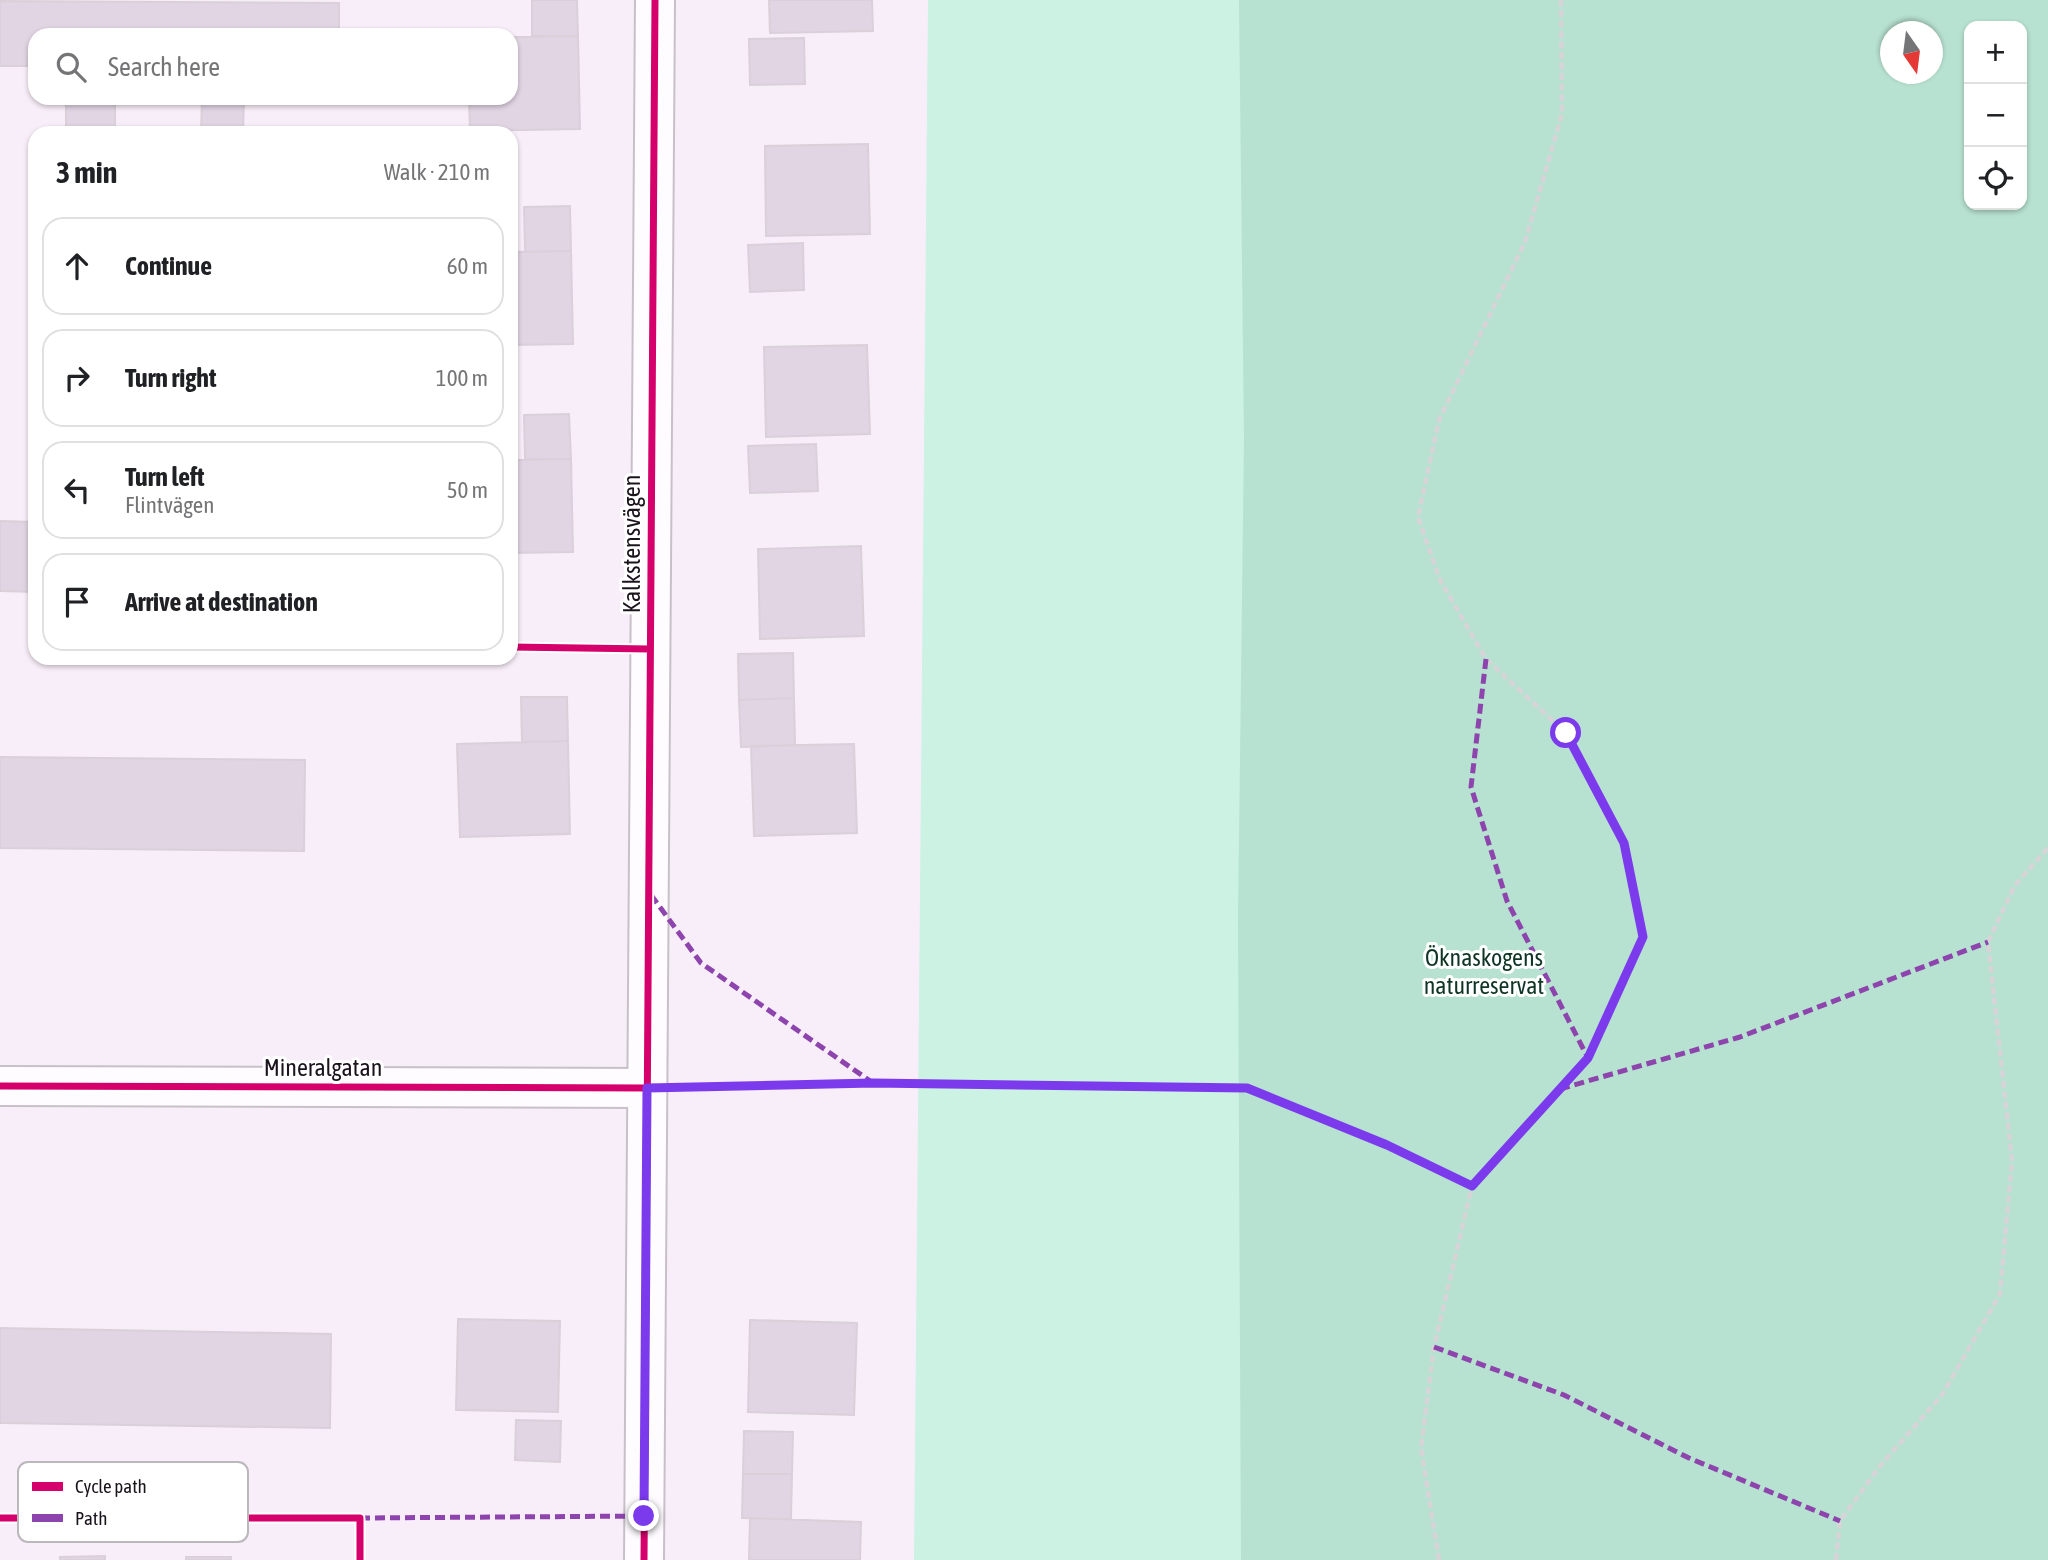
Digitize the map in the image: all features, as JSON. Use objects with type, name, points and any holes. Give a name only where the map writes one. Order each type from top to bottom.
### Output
[{"type":"street","name":"Kalkstensvägen","points":[[644,1560],[655,0]]},
{"type":"street","name":"Mineralgatan","points":[[0,1086],[647,1088]]},
{"type":"path","points":[[1439,1560],[1420,1448],[1434,1346],[1472,1186],[1588,1058],[1643,937],[1624,843],[1566,733],[1486,659],[1440,580],[1418,517],[1439,420],[1524,242],[1562,114],[1561,0]]},
{"type":"path","points":[[1836,1560],[1840,1521],[1880,1466],[1942,1395],[2000,1294],[2012,1161],[1988,942],[2015,885],[2048,848]]},
{"type":"path","points":[[647,1088],[873,1083],[1247,1088],[1387,1145],[1472,1186]]},
{"type":"green space","name":"Öknaskogens naturreservat","points":[[928,0],[2048,0],[2048,1560],[914,1560]]},
{"type":"green space","name":"Öknaskogens naturreservat","points":[[1239,0],[2048,0],[2048,1560],[1241,1560],[1238,921],[1244,439]]},
{"type":"building","points":[[532,0],[577,0],[578,36],[532,36]]},
{"type":"building","points":[[769,0],[872,0],[873,31],[770,33]]},
{"type":"building","points":[[0,1],[339,3],[339,28],[28,28],[28,66],[0,66]]},
{"type":"building","points":[[578,36],[580,129],[518,130],[518,126],[470,126],[469,105],[518,105],[518,37]]},
{"type":"building","points":[[804,38],[805,84],[750,85],[749,39]]},
{"type":"building","points":[[66,105],[115,105],[115,126],[66,126]]},
{"type":"building","points":[[202,105],[244,105],[243,126],[201,126]]},
{"type":"building","points":[[868,144],[870,234],[766,236],[765,146]]},
{"type":"building","points":[[570,206],[571,251],[525,252],[524,207]]},
{"type":"building","points":[[803,243],[804,290],[750,292],[748,245]]},
{"type":"building","points":[[571,251],[573,344],[518,345],[518,252]]},
{"type":"building","points":[[867,345],[870,434],[766,437],[764,347]]},
{"type":"building","points":[[569,414],[571,459],[525,459],[524,415]]},
{"type":"building","points":[[816,444],[818,491],[750,493],[748,446]]},
{"type":"building","points":[[571,459],[573,552],[518,553],[518,460]]},
{"type":"building","points":[[0,521],[28,522],[28,592],[0,591]]},
{"type":"building","points":[[861,546],[864,636],[760,639],[758,549]]},
{"type":"building","points":[[793,653],[794,698],[739,700],[738,654]]},
{"type":"building","points":[[521,697],[567,697],[568,741],[522,742]]},
{"type":"building","points":[[794,698],[795,745],[741,747],[739,700]]},
{"type":"building","points":[[568,741],[570,834],[460,837],[457,744]]},
{"type":"building","points":[[854,744],[857,833],[754,836],[751,746]]},
{"type":"building","points":[[0,757],[305,760],[304,851],[0,848]]},
{"type":"building","points":[[458,1319],[560,1321],[558,1412],[456,1410]]},
{"type":"building","points":[[750,1320],[857,1323],[854,1415],[748,1412]]},
{"type":"building","points":[[0,1328],[331,1334],[330,1428],[0,1423]]},
{"type":"building","points":[[516,1420],[561,1421],[560,1462],[515,1460]]},
{"type":"building","points":[[744,1431],[793,1432],[792,1474],[743,1474]]},
{"type":"building","points":[[743,1474],[792,1474],[791,1519],[742,1518]]},
{"type":"building","points":[[750,1518],[861,1522],[860,1560],[749,1560]]},
{"type":"building","points":[[105,1556],[105,1560],[60,1560],[60,1557]]},
{"type":"building","points":[[186,1557],[231,1557],[231,1560],[186,1560]]},
{"type":"marked path","points":[[1486,659],[1471,787],[1507,901],[1588,1058]]},
{"type":"marked path","points":[[651,895],[701,963],[873,1083]]},
{"type":"marked path","points":[[1560,1089],[1740,1037],[1988,942]]},
{"type":"marked path","points":[[1434,1347],[1564,1395],[1689,1458],[1840,1521]]},
{"type":"marked path","points":[[360,1518],[644,1516]]},
{"type":"cycle path","points":[[644,1560],[655,0]]},
{"type":"cycle path","points":[[518,647],[650,649]]},
{"type":"cycle path","points":[[0,1086],[647,1088]]},
{"type":"cycle path","points":[[0,1518],[18,1518]]},
{"type":"cycle path","points":[[248,1518],[360,1518],[360,1560]]},
{"type":"route","points":[[644,1516],[647,1088],[873,1083],[1247,1088],[1387,1145],[1472,1186],[1588,1058],[1643,937],[1624,843],[1566,733]]}]
